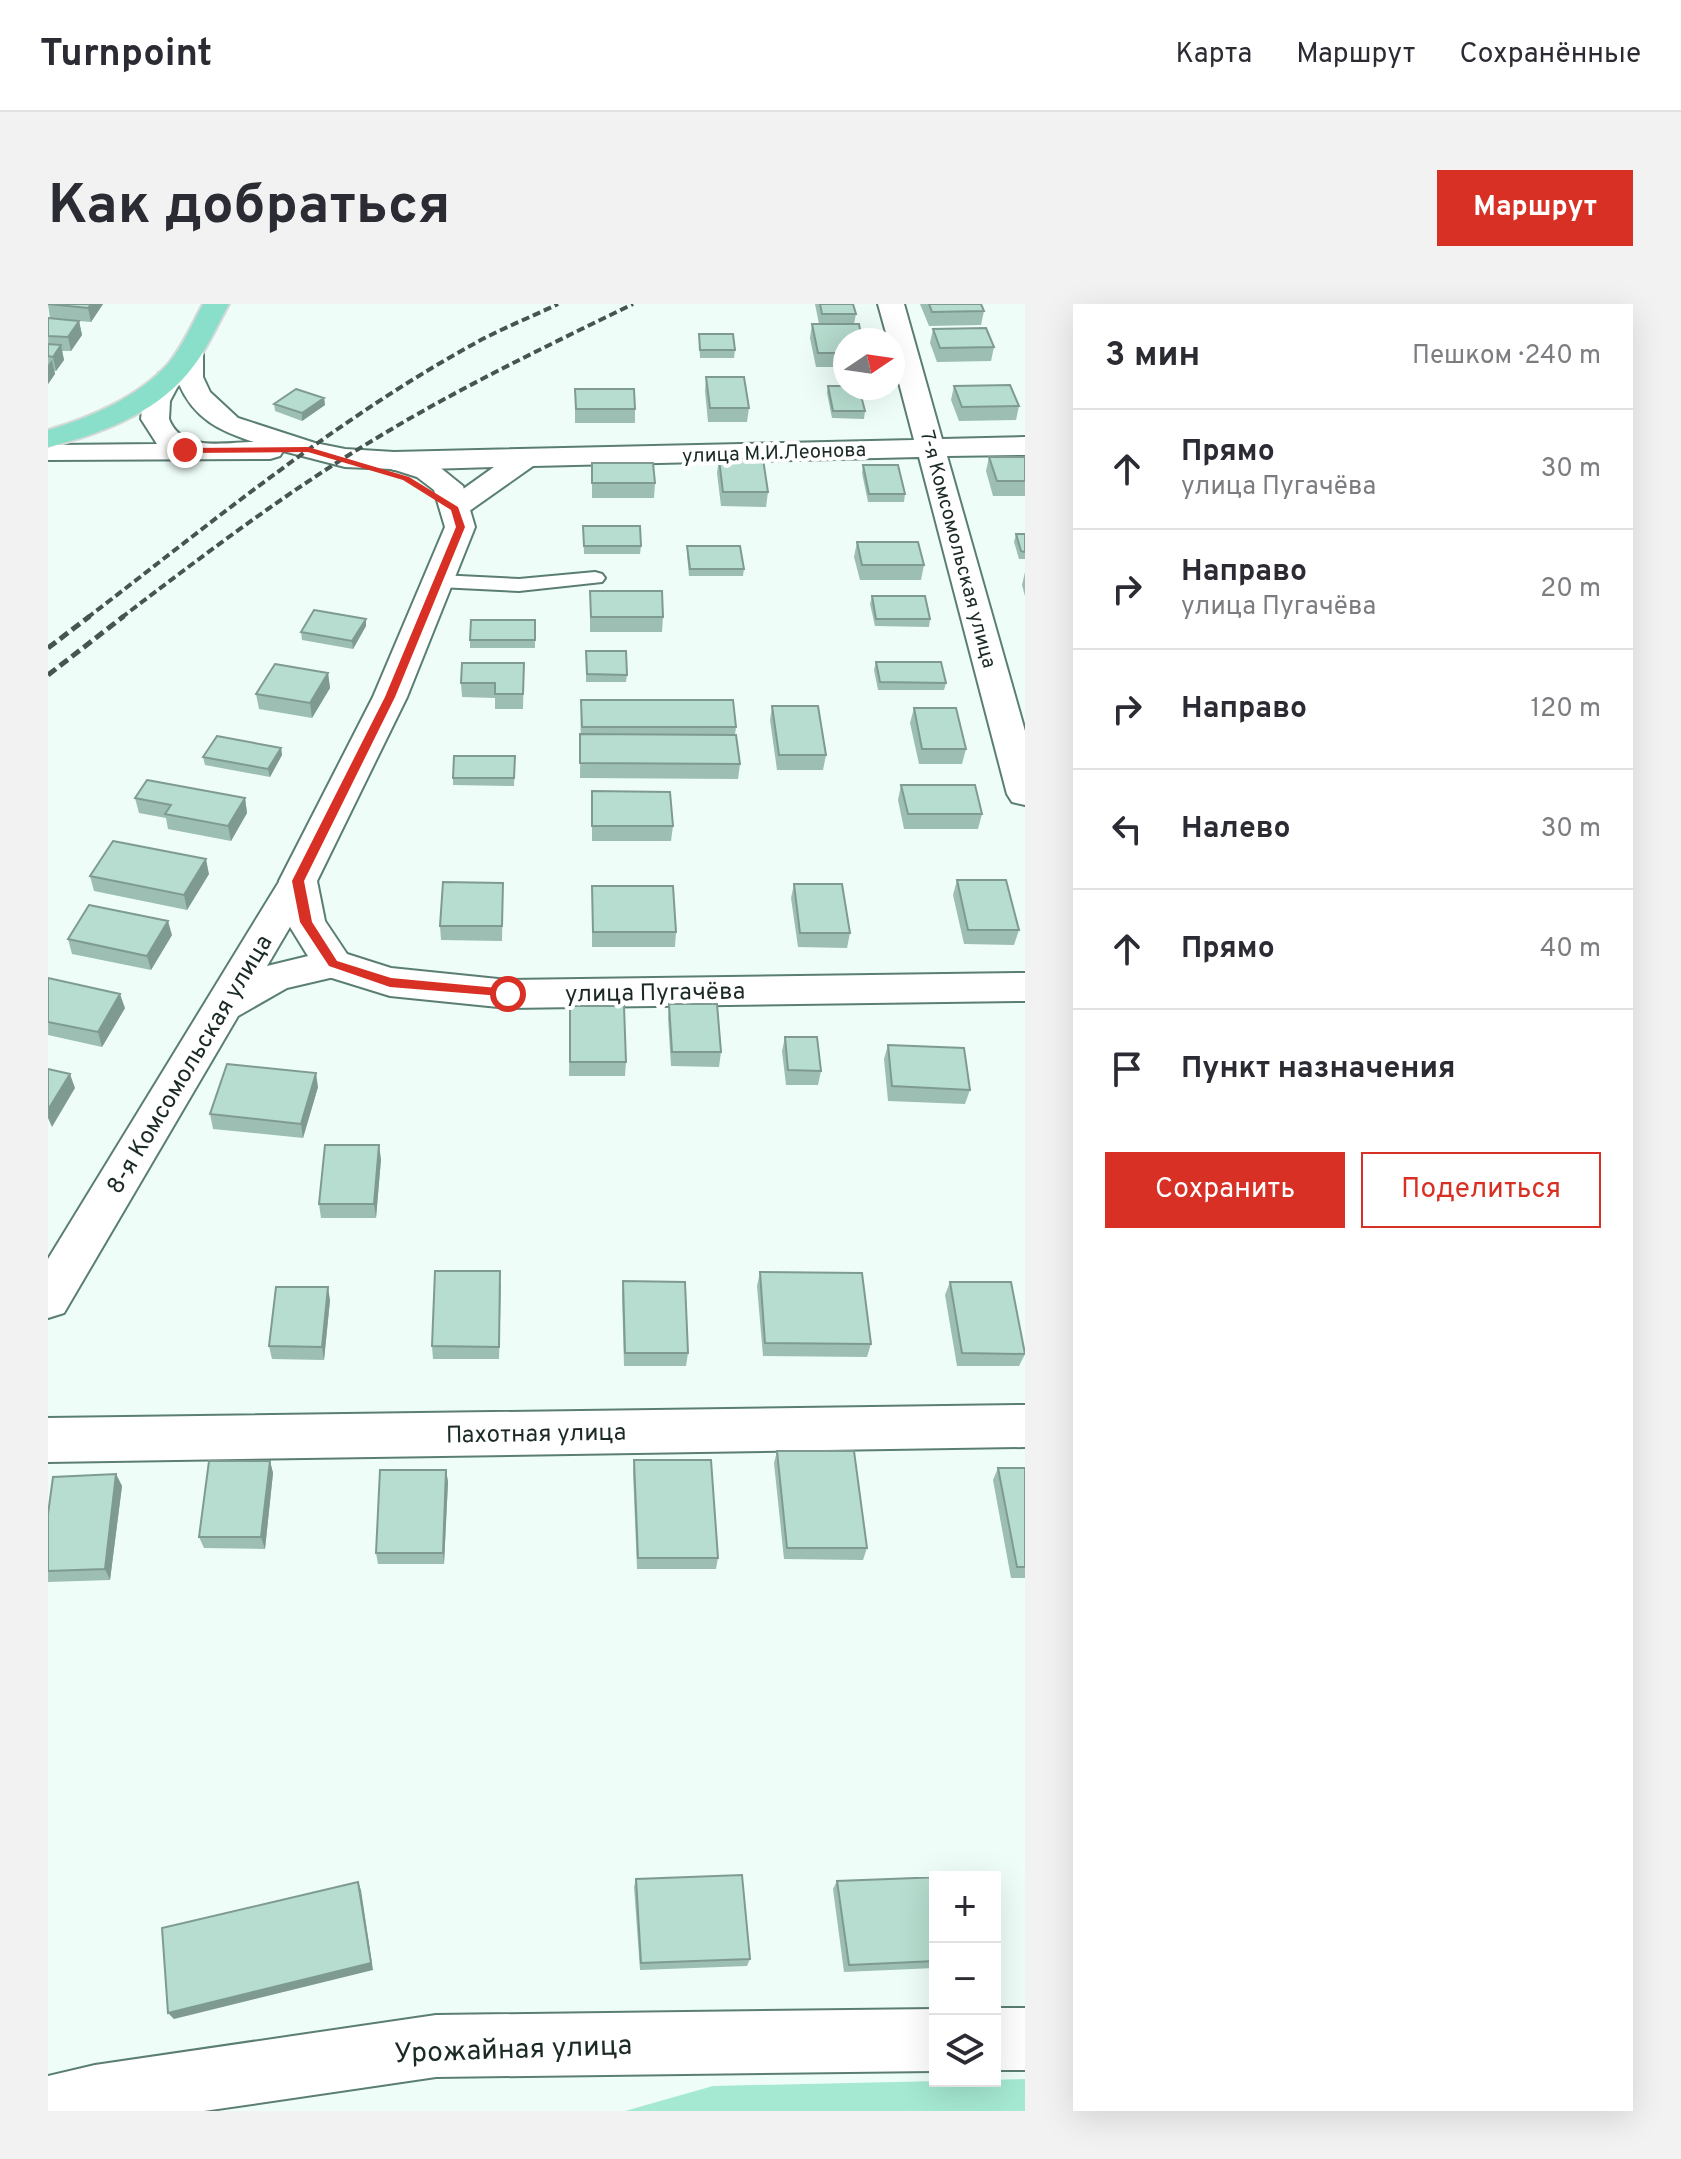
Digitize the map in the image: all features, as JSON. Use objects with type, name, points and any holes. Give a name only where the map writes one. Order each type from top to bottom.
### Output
[{"type":"main road","points":[[53,446],[119,411],[169,379],[190,353],[216,304]]},
{"type":"main road","points":[[153,421],[179,393],[190,353]]},
{"type":"street","name":"7-я Комсомольская улица","points":[[891,304],[1025,794]]},
{"type":"street","points":[[190,353],[190,377],[197,393],[209,409],[228,424]]},
{"type":"street","points":[[169,379],[157,396],[153,421],[163,438],[185,450]]},
{"type":"street","points":[[53,446],[153,421],[193,420],[228,424],[308,450]]},
{"type":"street","points":[[53,446],[308,450]]},
{"type":"street","name":"улица М.И.Леонова","points":[[308,450],[345,458],[394,461],[1025,446]]},
{"type":"street","points":[[345,458],[406,478],[455,508]]},
{"type":"street","points":[[455,508],[523,460]]},
{"type":"street","points":[[394,461],[427,471],[448,486],[455,508]]},
{"type":"street","name":"8-я Комсомольская улица","points":[[48,1299],[298,881],[390,697],[439,581],[460,527],[455,508]]},
{"type":"street","points":[[225,1005],[276,977],[333,964],[306,922],[298,881]]},
{"type":"street","name":"улица Пугачёва","points":[[333,964],[390,982],[508,994],[1025,987]]},
{"type":"street","name":"Пахотная улица","points":[[48,1440],[1025,1426]]},
{"type":"street","points":[[1001,2039],[1025,2039]]},
{"type":"street","name":"Урожайная улица","points":[[48,2107],[95,2096],[436,2046],[929,2040]]},
{"type":"lane","points":[[439,581],[519,585],[595,578]]},
{"type":"green space","points":[[1025,2079],[1025,2111],[625,2111],[713,2086],[929,2081],[929,2087],[1001,2087],[1001,2080]]},
{"type":"building","points":[[48,304],[91,304],[88,308]]},
{"type":"building","points":[[820,304],[853,304],[856,314],[822,314]]},
{"type":"building","points":[[929,304],[981,304],[984,311],[932,312]]},
{"type":"building","points":[[48,318],[79,321],[68,337],[48,336]]},
{"type":"building","points":[[812,324],[859,324],[860,328],[833,328],[833,353],[818,353]]},
{"type":"building","points":[[986,328],[994,347],[940,348],[933,329]]},
{"type":"building","points":[[699,334],[733,334],[735,350],[700,350]]},
{"type":"building","points":[[48,344],[61,345],[53,357],[48,356]]},
{"type":"building","points":[[706,377],[744,377],[749,408],[710,408]]},
{"type":"building","points":[[1010,385],[1019,406],[962,407],[954,386]]},
{"type":"building","points":[[828,386],[833,386],[833,400],[862,400],[865,411],[833,411]]},
{"type":"building","points":[[296,389],[324,398],[302,413],[274,404]]},
{"type":"building","points":[[575,389],[634,389],[635,409],[576,409]]},
{"type":"building","points":[[989,457],[1025,457],[1025,481],[997,481]]},
{"type":"building","points":[[719,459],[763,459],[768,492],[723,492]]},
{"type":"building","points":[[592,463],[653,463],[655,483],[592,483]]},
{"type":"building","points":[[863,465],[898,465],[905,494],[869,494]]},
{"type":"building","points":[[583,526],[640,526],[641,546],[584,546]]},
{"type":"building","points":[[1016,534],[1025,534],[1025,552],[1021,551]]},
{"type":"building","points":[[857,542],[918,542],[924,565],[862,565]]},
{"type":"building","points":[[687,546],[740,546],[744,569],[690,569]]},
{"type":"building","points":[[590,591],[662,591],[663,617],[591,617]]},
{"type":"building","points":[[872,596],[925,596],[930,619],[876,619]]},
{"type":"building","points":[[314,610],[366,619],[352,641],[301,632]]},
{"type":"building","points":[[471,620],[535,620],[535,640],[470,640]]},
{"type":"building","points":[[586,651],[626,651],[627,675],[587,674]]},
{"type":"building","points":[[876,662],[941,662],[946,683],[880,682]]},
{"type":"building","points":[[462,663],[524,663],[523,694],[495,694],[495,683],[461,683]]},
{"type":"building","points":[[275,664],[328,673],[310,703],[256,694]]},
{"type":"building","points":[[581,700],[733,700],[736,727],[582,727]]},
{"type":"building","points":[[772,706],[818,706],[826,755],[779,755]]},
{"type":"building","points":[[914,708],[956,708],[966,749],[922,749]]},
{"type":"building","points":[[580,734],[736,735],[740,764],[580,763]]},
{"type":"building","points":[[217,736],[281,748],[268,769],[203,757]]},
{"type":"building","points":[[454,756],[515,756],[514,778],[453,778]]},
{"type":"building","points":[[147,780],[245,798],[228,826],[165,814],[171,805],[135,798]]},
{"type":"building","points":[[901,785],[975,785],[982,814],[908,814]]},
{"type":"building","points":[[592,791],[670,792],[673,826],[592,826]]},
{"type":"building","points":[[113,841],[206,859],[184,895],[90,876]]},
{"type":"building","points":[[957,880],[1006,880],[1019,930],[968,930]]},
{"type":"building","points":[[443,882],[503,883],[502,926],[440,926]]},
{"type":"building","points":[[794,884],[842,884],[850,933],[800,933]]},
{"type":"building","points":[[592,886],[673,886],[676,932],[593,932]]},
{"type":"building","points":[[89,905],[168,921],[147,956],[68,939]]},
{"type":"building","points":[[48,978],[120,994],[98,1032],[48,1022]]},
{"type":"building","points":[[669,1004],[717,1004],[721,1052],[672,1052]]},
{"type":"building","points":[[570,1006],[624,1006],[626,1062],[570,1062]]},
{"type":"building","points":[[785,1037],[817,1037],[821,1071],[788,1070]]},
{"type":"building","points":[[888,1045],[964,1048],[970,1090],[892,1086]]},
{"type":"building","points":[[227,1064],[316,1073],[301,1124],[210,1114]]},
{"type":"building","points":[[48,1069],[70,1074],[48,1110]]},
{"type":"building","points":[[325,1145],[379,1145],[374,1204],[319,1204]]},
{"type":"building","points":[[435,1271],[500,1271],[499,1347],[432,1346]]},
{"type":"building","points":[[760,1272],[862,1273],[871,1344],[765,1343]]},
{"type":"building","points":[[623,1281],[685,1282],[688,1353],[625,1353]]},
{"type":"building","points":[[950,1282],[1011,1282],[1025,1354],[962,1353]]},
{"type":"building","points":[[276,1287],[328,1287],[322,1347],[269,1346]]},
{"type":"building","points":[[777,1451],[854,1451],[867,1548],[787,1548]]},
{"type":"building","points":[[634,1460],[711,1460],[718,1558],[638,1558]]},
{"type":"building","points":[[209,1461],[270,1461],[261,1537],[199,1537]]},
{"type":"building","points":[[998,1468],[1025,1468],[1025,1567],[1017,1567]]},
{"type":"building","points":[[380,1470],[446,1470],[443,1553],[376,1553]]},
{"type":"building","points":[[116,1474],[105,1569],[48,1571],[48,1514],[53,1477]]},
{"type":"building","points":[[742,1875],[750,1959],[641,1963],[636,1879]]},
{"type":"building","points":[[929,1877],[929,1961],[849,1965],[837,1881]]},
{"type":"building","points":[[358,1882],[371,1963],[168,2013],[162,1928]]},
{"type":"railway","points":[[87,618],[274,475],[370,407],[470,346],[558,304]]},
{"type":"railway","points":[[121,618],[248,523],[346,457],[473,384],[633,304]]},
{"type":"railway","points":[[48,648],[90,616]]},
{"type":"railway","points":[[48,675],[124,616]]},
{"type":"route","points":[[185,450],[308,450],[345,458],[406,478],[432,491],[455,508],[460,527],[453,548],[390,697],[298,881],[306,922],[333,964],[390,982],[508,994]]}]
